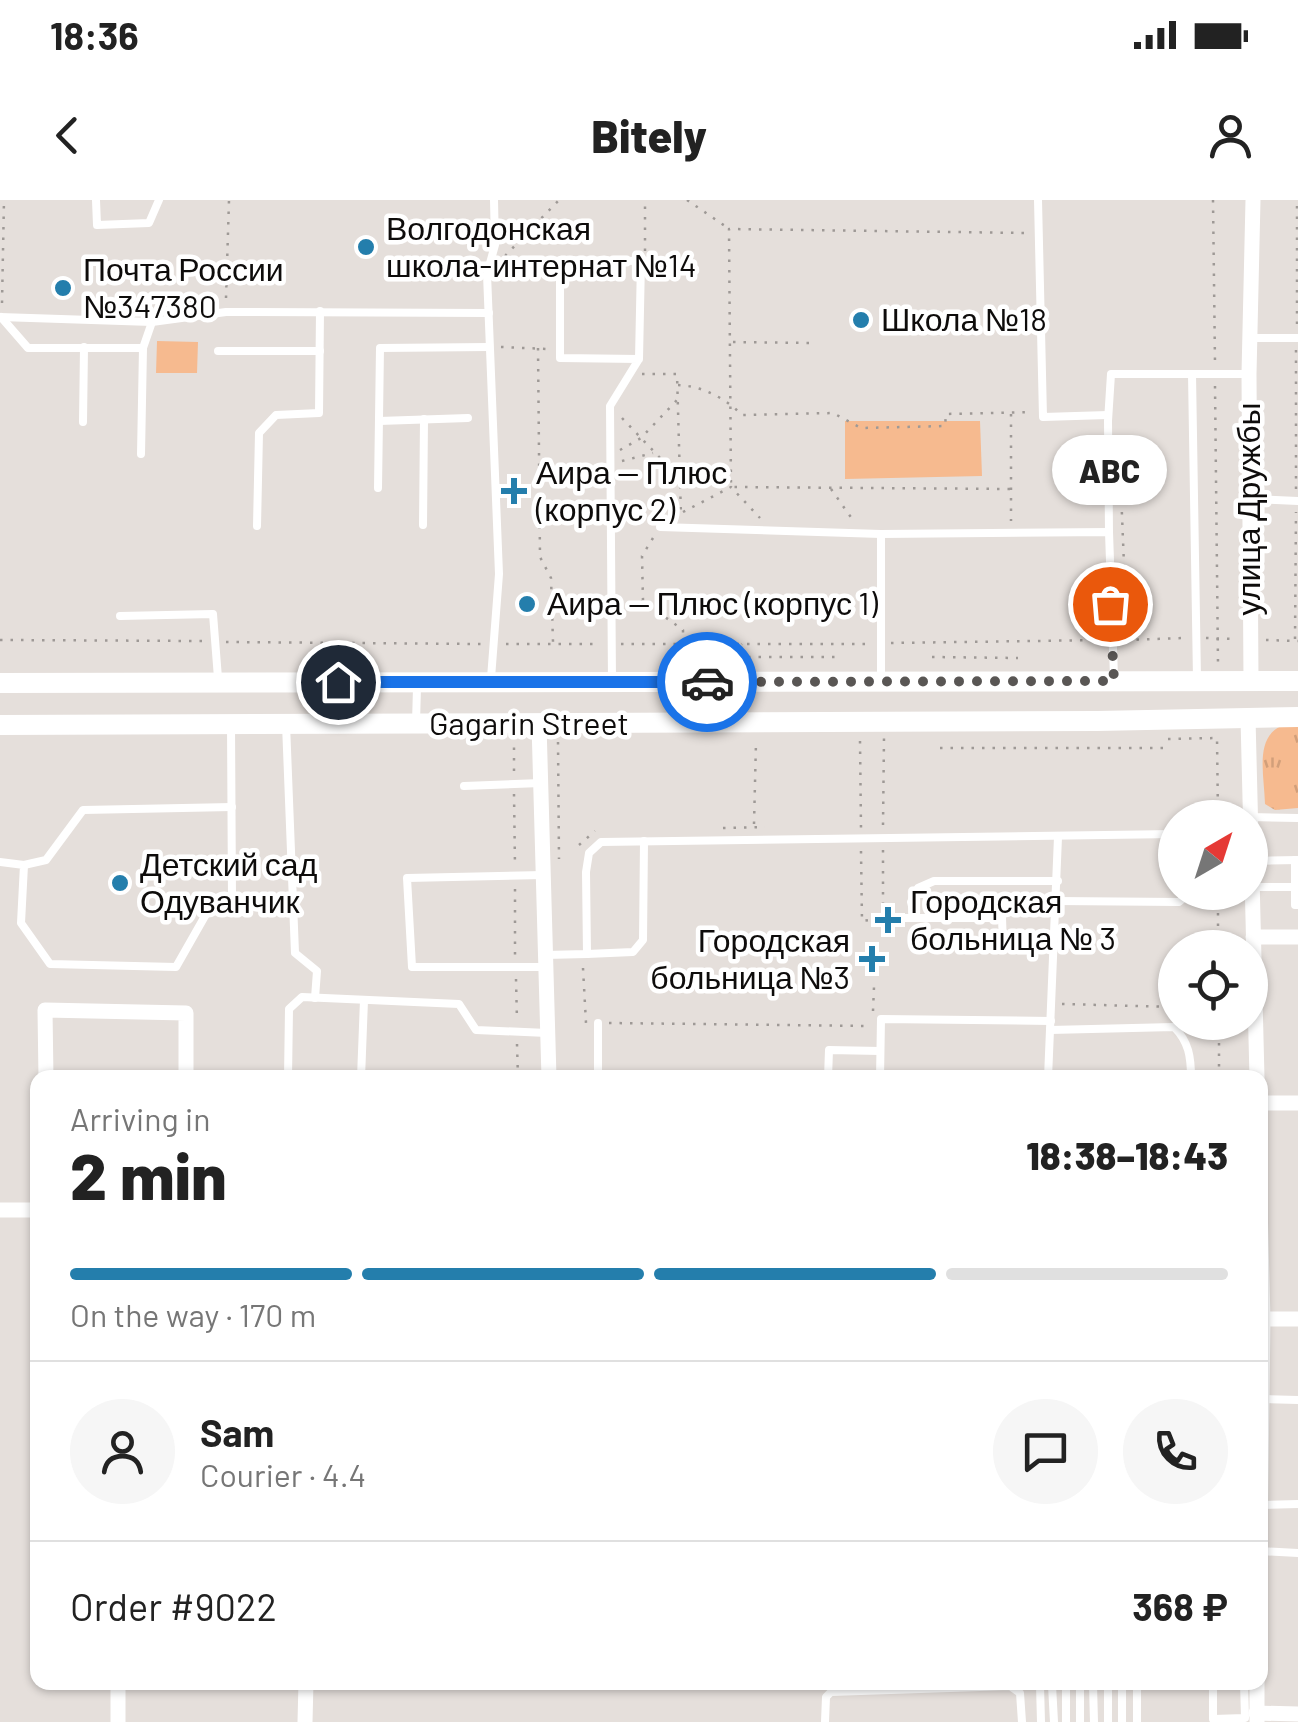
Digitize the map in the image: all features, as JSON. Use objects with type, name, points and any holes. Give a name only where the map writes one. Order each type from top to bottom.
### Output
[{"type":"street","name":"улица Дружбы","points":[[1251,681],[1248,374],[1253,200]]},
{"type":"street","points":[[1091,681],[1078,691],[1074,701],[1078,712],[1098,721]]},
{"type":"street","name":"Gagarin Street","points":[[0,683],[1298,681]]},
{"type":"street","name":"Gagarin Street","points":[[0,725],[1298,717]]},
{"type":"street","points":[[1248,718],[1250,800]]},
{"type":"street","points":[[539,724],[549,1070]]},
{"type":"street","points":[[1268,937],[1298,937]]},
{"type":"street","points":[[46,1070],[46,1010],[186,1012],[186,1070]]},
{"type":"street","points":[[1256,1040],[1257,1070]]},
{"type":"street","points":[[1268,1103],[1298,1103]]},
{"type":"street","points":[[0,1210],[30,1210]]},
{"type":"street","points":[[1268,1319],[1298,1319]]},
{"type":"street","points":[[118,1690],[118,1722]]},
{"type":"street","points":[[305,1722],[306,1690]]},
{"type":"street","points":[[1256,1690],[1253,1715],[1298,1714]]},
{"type":"lane","points":[[96,200],[96,224],[148,223],[160,200]]},
{"type":"lane","points":[[490,682],[499,574],[488,313],[488,274],[495,245],[494,200]]},
{"type":"lane","points":[[1038,200],[1043,417],[1108,415]]},
{"type":"lane","points":[[612,681],[610,406],[640,359],[641,261],[560,260],[560,358],[640,359]]},
{"type":"lane","points":[[257,526],[259,433],[276,415],[319,412],[320,311]]},
{"type":"lane","points":[[1,317],[152,322],[226,312],[488,313]]},
{"type":"lane","points":[[1,317],[28,348],[143,348]]},
{"type":"lane","points":[[141,454],[143,348],[152,322]]},
{"type":"lane","points":[[1249,338],[1297,338]]},
{"type":"lane","points":[[82,422],[84,346]]},
{"type":"lane","points":[[378,488],[380,348],[489,347]]},
{"type":"lane","points":[[218,351],[320,350]]},
{"type":"lane","points":[[1114,681],[1108,532],[1112,374],[1248,374]]},
{"type":"lane","points":[[1192,374],[1198,681]]},
{"type":"lane","points":[[379,421],[468,418]]},
{"type":"lane","points":[[423,525],[424,419]]},
{"type":"lane","points":[[1249,499],[1297,500]]},
{"type":"lane","points":[[660,527],[862,534],[1108,532]]},
{"type":"lane","points":[[881,682],[882,534]]},
{"type":"lane","points":[[120,616],[214,614],[218,683]]},
{"type":"lane","points":[[416,724],[418,682]]},
{"type":"lane","points":[[674,682],[676,723]]},
{"type":"lane","points":[[24,865],[21,922],[50,964],[176,968],[209,909],[232,899],[231,724]]},
{"type":"lane","points":[[286,724],[295,954],[317,971],[315,998]]},
{"type":"lane","points":[[464,786],[541,783]]},
{"type":"lane","points":[[0,862],[24,865],[46,860],[83,810],[232,808]]},
{"type":"lane","points":[[1268,817],[1298,818]]},
{"type":"lane","points":[[585,954],[586,872],[589,853],[602,842],[1158,834]]},
{"type":"lane","points":[[1048,1070],[1058,837]]},
{"type":"lane","points":[[543,875],[407,878],[412,967],[516,967],[585,954],[633,952],[643,940],[644,842]]},
{"type":"lane","points":[[1268,861],[1296,860],[1298,905]]},
{"type":"lane","points":[[915,918],[911,902],[918,888],[934,881],[1058,881]]},
{"type":"lane","points":[[1268,887],[1295,887]]},
{"type":"lane","points":[[1058,901],[1158,902]]},
{"type":"lane","points":[[883,918],[1002,918],[1002,945],[1055,946]]},
{"type":"lane","points":[[288,1070],[290,1009],[302,998],[460,1004],[476,1030],[548,1033]]},
{"type":"lane","points":[[361,1070],[364,1000]]},
{"type":"lane","points":[[880,1070],[881,1019],[1174,1027],[1184,1037],[1190,1070]]},
{"type":"lane","points":[[598,1023],[598,1070]]},
{"type":"lane","points":[[828,1070],[829,1050],[880,1051]]},
{"type":"lane","points":[[1268,1399],[1298,1400]]},
{"type":"lane","points":[[1268,1505],[1298,1504]]},
{"type":"lane","points":[[1268,1551],[1298,1553]]},
{"type":"lane","points":[[825,1722],[826,1697],[831,1692],[891,1690]]},
{"type":"lane","points":[[1016,1690],[1020,1693],[1022,1722]]},
{"type":"lane","points":[[1040,1690],[1041,1722]]},
{"type":"lane","points":[[1052,1690],[1054,1722]]},
{"type":"lane","points":[[1066,1690],[1066,1722]]},
{"type":"lane","points":[[1080,1690],[1080,1722]]},
{"type":"lane","points":[[1093,1690],[1094,1722]]},
{"type":"lane","points":[[1108,1690],[1108,1722]]},
{"type":"lane","points":[[1122,1690],[1122,1722]]},
{"type":"lane","points":[[1137,1690],[1138,1722]]},
{"type":"lane","points":[[1213,1690],[1213,1719],[1253,1715],[1246,1690]]},
{"type":"path","points":[[1,317],[4,200]]},
{"type":"path","points":[[226,312],[229,200]]},
{"type":"path","points":[[488,274],[559,200]]},
{"type":"path","points":[[641,261],[647,246],[645,200]]},
{"type":"path","points":[[688,200],[729,229],[1030,232]]},
{"type":"path","points":[[1213,200],[1220,638]]},
{"type":"path","points":[[1121,480],[1127,640],[1197,637],[1296,641],[1297,200]]},
{"type":"path","points":[[729,229],[731,487],[773,531]]},
{"type":"path","points":[[732,342],[810,342]]},
{"type":"path","points":[[489,347],[561,349]]},
{"type":"path","points":[[538,348],[540,557],[551,578],[553,644]]},
{"type":"path","points":[[632,374],[677,374],[682,528]]},
{"type":"path","points":[[678,385],[696,386],[732,405],[742,415],[833,413],[860,428],[945,426],[946,414],[1032,412],[1032,422]]},
{"type":"path","points":[[610,459],[641,438],[679,398]]},
{"type":"path","points":[[610,406],[680,486]]},
{"type":"path","points":[[1011,413],[1012,533]]},
{"type":"path","points":[[610,459],[655,453]]},
{"type":"path","points":[[681,512],[731,487],[1010,489]]},
{"type":"path","points":[[830,488],[862,534]]},
{"type":"path","points":[[643,600],[642,556],[660,527]]},
{"type":"path","points":[[611,619],[643,600]]},
{"type":"path","points":[[643,600],[683,630],[684,643]]},
{"type":"path","points":[[0,640],[612,644],[1110,640]]},
{"type":"path","points":[[727,657],[836,657]]},
{"type":"path","points":[[932,657],[1018,658]]},
{"type":"path","points":[[1158,738],[1218,738],[1218,800]]},
{"type":"path","points":[[514,740],[518,1070]]},
{"type":"path","points":[[754,827],[756,740],[768,740]]},
{"type":"path","points":[[860,740],[884,740]]},
{"type":"path","points":[[940,748],[1169,748]]},
{"type":"path","points":[[718,828],[772,827]]},
{"type":"path","points":[[861,829],[883,829]]},
{"type":"path","points":[[578,844],[593,831]]},
{"type":"path","points":[[585,954],[584,1023],[873,1026],[874,987]]},
{"type":"path","points":[[1052,1003],[1158,1006]]},
{"type":"path","points":[[1219,1040],[1219,1070]]},
{"type":"green space","points":[[157,341],[198,342],[197,373],[156,373]]},
{"type":"green space","points":[[845,421],[980,421],[982,476],[845,479]]},
{"type":"green space","points":[[1298,722],[1298,808],[1275,810],[1265,800],[1264,751],[1267,740],[1283,725]]},
{"type":"way so far","points":[[707,682],[1114,681],[1110,604]]},
{"type":"place","name":"Волгодонская школа-интернат №14","points":[[366,247]]},
{"type":"place","name":"Почта России №347380","points":[[63,288]]},
{"type":"place","name":"Школа №18","points":[[861,320]]},
{"type":"place","name":"Аира — Плюс (корпус 2)","points":[[514,491]]},
{"type":"place","name":"Аира — Плюс (корпус 1)","points":[[527,604]]},
{"type":"place","name":"ABC","points":[[1110,604]]},
{"type":"place","name":"Детский сад Одуванчик","points":[[120,883]]},
{"type":"place","name":"Городская больница № 3","points":[[888,920]]},
{"type":"place","name":"Городская больница №3","points":[[872,959]]},
{"type":"route","points":[[338,682],[707,682]]}]
